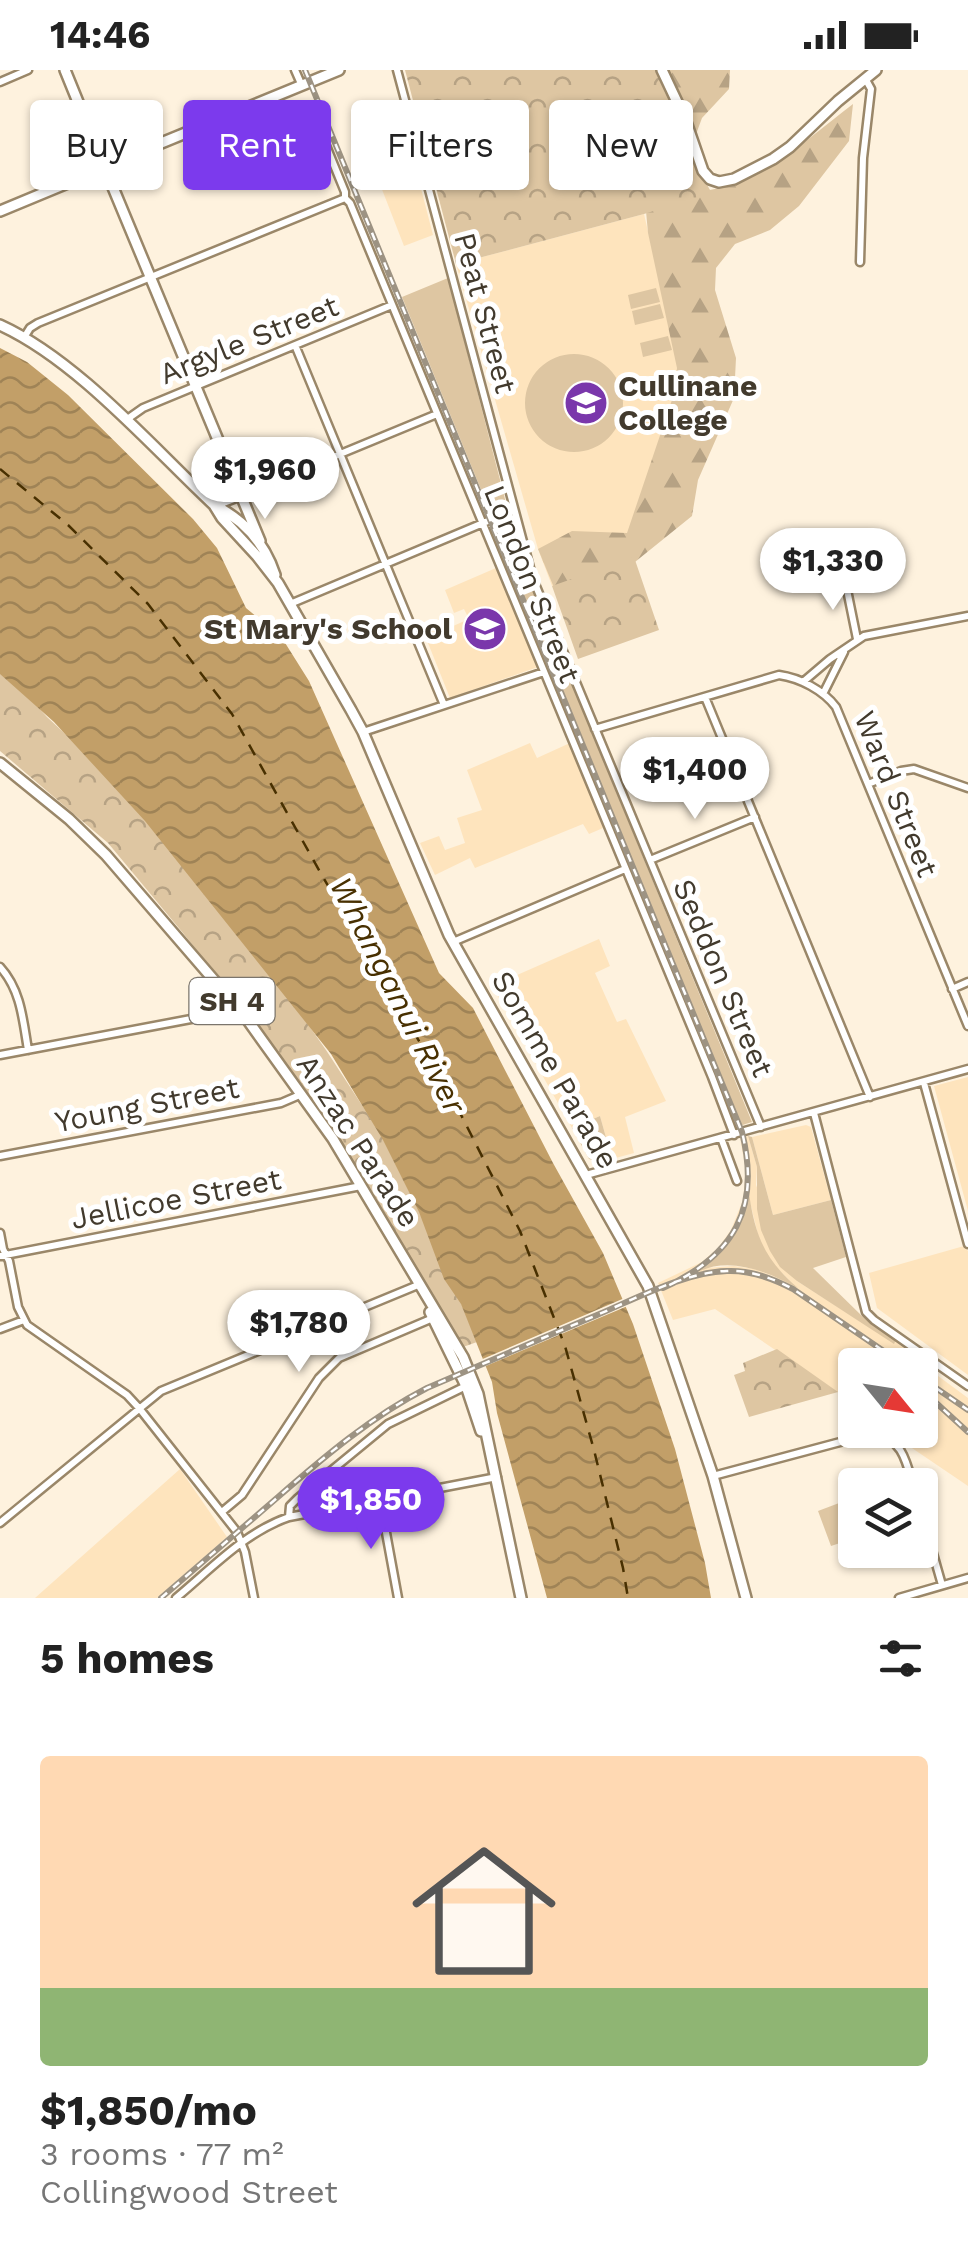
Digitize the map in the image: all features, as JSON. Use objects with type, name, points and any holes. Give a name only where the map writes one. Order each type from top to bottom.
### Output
[{"type":"main road","points":[[65,70],[77,100]]},
{"type":"main road","points":[[163,143],[340,70]]},
{"type":"main road","points":[[662,70],[685,119],[703,172],[719,182],[734,179],[773,159],[876,70]]},
{"type":"main road","points":[[0,210],[49,190]]},
{"type":"main road","points":[[114,190],[260,540]]},
{"type":"main road","name":"Somme Parade","points":[[0,325],[48,351],[214,504],[260,540],[289,605],[362,732],[453,942],[651,1292],[713,1476],[746,1598]]},
{"type":"main road","points":[[214,504],[240,496]]},
{"type":"main road","points":[[240,496],[245,526],[257,556]]},
{"type":"main road","name":"Somme Parade","points":[[214,504],[278,583]]},
{"type":"main road","name":"Anzac Parade","points":[[0,763],[106,855],[238,1007],[302,1094],[361,1186],[473,1378],[521,1598]]},
{"type":"main road","name":"Anzac Parade","points":[[420,1287],[466,1386],[492,1462]]},
{"type":"street","points":[[0,82],[28,70]]},
{"type":"street","points":[[295,70],[302,86]]},
{"type":"street","name":"Peat Street","points":[[397,70],[514,510]]},
{"type":"street","points":[[860,262],[863,158],[870,89],[866,80]]},
{"type":"street","name":"London Street","points":[[331,156],[345,198],[734,1135]]},
{"type":"street","points":[[25,336],[38,323],[345,198]]},
{"type":"street","name":"Argyle Street","points":[[126,420],[136,411],[392,305]]},
{"type":"street","points":[[295,345],[444,705]]},
{"type":"street","points":[[240,496],[437,414]]},
{"type":"street","points":[[289,605],[514,510]]},
{"type":"street","name":"Seddon Street","points":[[514,510],[538,592],[760,1128]]},
{"type":"street","points":[[846,580],[857,639]]},
{"type":"street","points":[[803,682],[857,639],[879,631],[968,616]]},
{"type":"street","points":[[596,729],[779,675],[803,682],[823,694],[847,646]]},
{"type":"street","points":[[362,732],[544,672]]},
{"type":"street","name":"Ward Street","points":[[823,694],[836,707],[968,1026]]},
{"type":"street","points":[[705,696],[870,1097]]},
{"type":"street","points":[[868,784],[914,769],[968,788]]},
{"type":"street","points":[[649,860],[755,817]]},
{"type":"street","points":[[453,942],[625,869]]},
{"type":"street","points":[[0,967],[17,994],[28,1050]]},
{"type":"street","points":[[952,988],[968,982]]},
{"type":"street","points":[[0,1055],[238,1007]]},
{"type":"street","points":[[586,1175],[968,1068]]},
{"type":"street","points":[[924,1082],[968,1244]]},
{"type":"street","name":"Young Street","points":[[0,1156],[281,1103],[302,1094]]},
{"type":"street","points":[[814,1112],[866,1312],[968,1386]]},
{"type":"street","points":[[721,1138],[737,1181]]},
{"type":"street","name":"Jellicoe Street","points":[[3,1255],[361,1186]]},
{"type":"street","points":[[0,1233],[24,1320],[128,1395],[139,1408],[223,1511],[242,1543],[254,1598]]},
{"type":"street","points":[[0,1523],[170,1386],[420,1287]]},
{"type":"street","points":[[223,1511],[242,1495],[332,1363],[432,1318]]},
{"type":"street","points":[[0,1329],[24,1320]]},
{"type":"street","points":[[289,1517],[298,1498],[388,1424],[466,1386]]},
{"type":"street","points":[[713,1476],[879,1433],[904,1452],[909,1468]]},
{"type":"street","points":[[176,1598],[242,1543],[266,1526],[289,1517],[496,1477]]},
{"type":"street","points":[[380,1500],[398,1598]]},
{"type":"street","points":[[937,1568],[942,1585]]},
{"type":"street","points":[[899,1598],[968,1578]]},
{"type":"shaded area","points":[[382,190],[421,190],[433,235],[404,246]]},
{"type":"shaded area","name":"Cullinane College","points":[[644,214],[681,375],[634,557],[552,586],[456,264]]},
{"type":"shaded area","name":"St Mary's School","points":[[496,568],[538,667],[450,698],[426,638],[469,619],[464,609],[454,613],[445,590]]},
{"type":"shaded area","points":[[530,743],[537,758],[570,743],[603,828],[589,834],[583,824],[475,868],[470,858],[435,875],[420,843],[439,836],[445,850],[465,843],[457,818],[482,810],[467,770]]},
{"type":"shaded area","points":[[599,939],[610,966],[595,973],[617,1022],[626,1019],[666,1101],[625,1117],[634,1153],[612,1159],[600,1116],[572,1128],[492,986]]},
{"type":"shaded area","points":[[968,1077],[968,1211],[934,1086]]},
{"type":"shaded area","points":[[811,1127],[831,1200],[773,1215],[752,1137]]},
{"type":"shaded area","points":[[748,1136],[757,1167],[756,1185],[797,1281],[907,1348],[838,1348],[838,1392],[715,1309],[673,1320],[658,1283],[702,1262],[718,1248],[731,1230],[743,1200],[746,1171],[740,1138]],"holes":[[[749,1198],[760,1243],[771,1262],[793,1284],[755,1269],[706,1268],[720,1256],[738,1229]]]},
{"type":"shaded area","points":[[964,1246],[968,1251],[968,1375],[938,1353],[938,1348],[931,1348],[877,1308],[869,1273]]},
{"type":"shaded area","points":[[938,1376],[968,1398],[968,1486],[912,1448],[938,1448]]},
{"type":"shaded area","points":[[180,1469],[227,1537],[157,1598],[35,1598]]},
{"type":"green space","points":[[405,70],[656,70],[672,100],[549,100],[549,190],[693,190],[693,157],[711,193],[456,264],[437,190],[529,190],[529,100],[413,100]]},
{"type":"green space","points":[[610,70],[730,70],[729,89],[702,118],[693,142],[693,100],[619,100]]},
{"type":"green space","points":[[853,104],[849,141],[799,206],[770,230],[735,244],[716,268],[715,290],[736,358],[734,398],[698,480],[692,516],[630,566],[555,590],[538,549],[572,531],[627,533],[674,394],[677,368],[648,233],[644,190],[693,190],[693,160],[710,190],[730,185],[768,168]]},
{"type":"green space","points":[[448,278],[506,503],[504,509],[491,514],[402,297]]},
{"type":"green space","points":[[656,288],[660,302],[631,309],[628,295]]},
{"type":"green space","points":[[660,304],[664,318],[635,325],[632,311]]},
{"type":"green space","points":[[668,336],[672,350],[643,357],[640,343]]},
{"type":"green space","points":[[574,354],[593,358],[608,369],[619,384],[623,403],[619,422],[608,437],[593,448],[574,452],[555,448],[540,437],[529,422],[525,403],[529,384],[540,369],[555,358]]},
{"type":"green space","points":[[494,524],[508,529],[752,1122],[736,1127],[493,536],[490,528]]},
{"type":"green space","points":[[634,557],[659,630],[578,659],[552,586]]},
{"type":"green space","points":[[0,665],[47,717],[103,769],[257,952],[395,1156],[477,1342],[463,1347],[369,1186],[278,1053],[183,933],[108,843],[0,751]]},
{"type":"green space","points":[[600,1116],[612,1159],[596,1161],[589,1159],[572,1128]]},
{"type":"green space","points":[[748,1136],[752,1137],[773,1215],[831,1200],[846,1257],[813,1268],[862,1316],[896,1340],[894,1344],[780,1267],[761,1230],[757,1167]]},
{"type":"green space","points":[[749,1193],[763,1246],[798,1288],[738,1266],[700,1271],[733,1237]]},
{"type":"green space","points":[[777,1349],[838,1392],[749,1417],[734,1375],[745,1371],[743,1363]]},
{"type":"green space","points":[[838,1503],[838,1544],[831,1546],[818,1511]]},
{"type":"water","name":"Whanganui River","points":[[0,348],[27,362],[68,395],[193,519],[217,548],[246,608],[282,638],[309,681],[439,973],[473,1008],[603,1253],[633,1324],[675,1449],[711,1598],[547,1598],[492,1382],[461,1304],[444,1279],[419,1212],[383,1140],[331,1054],[145,821],[54,722],[0,674]]},
{"type":"pier","points":[[627,1297],[630,1305],[481,1368],[478,1361]]},
{"type":"ferry route","points":[[0,469],[68,525],[148,604],[232,714],[453,1099],[520,1231],[565,1346],[628,1598]]},
{"type":"railway","points":[[305,70],[742,1132],[748,1184],[736,1227],[708,1261],[663,1288]]},
{"type":"railway","points":[[161,1598],[331,1452],[406,1399],[677,1281],[727,1271],[769,1278],[793,1289],[879,1348]]},
{"type":"railway","points":[[938,1389],[968,1410]]},
{"type":"railway","points":[[938,1404],[968,1432]]},
{"type":"place","name":"Cullinane College","points":[[586,403]]},
{"type":"place","name":"St Mary's School","points":[[485,629]]}]
